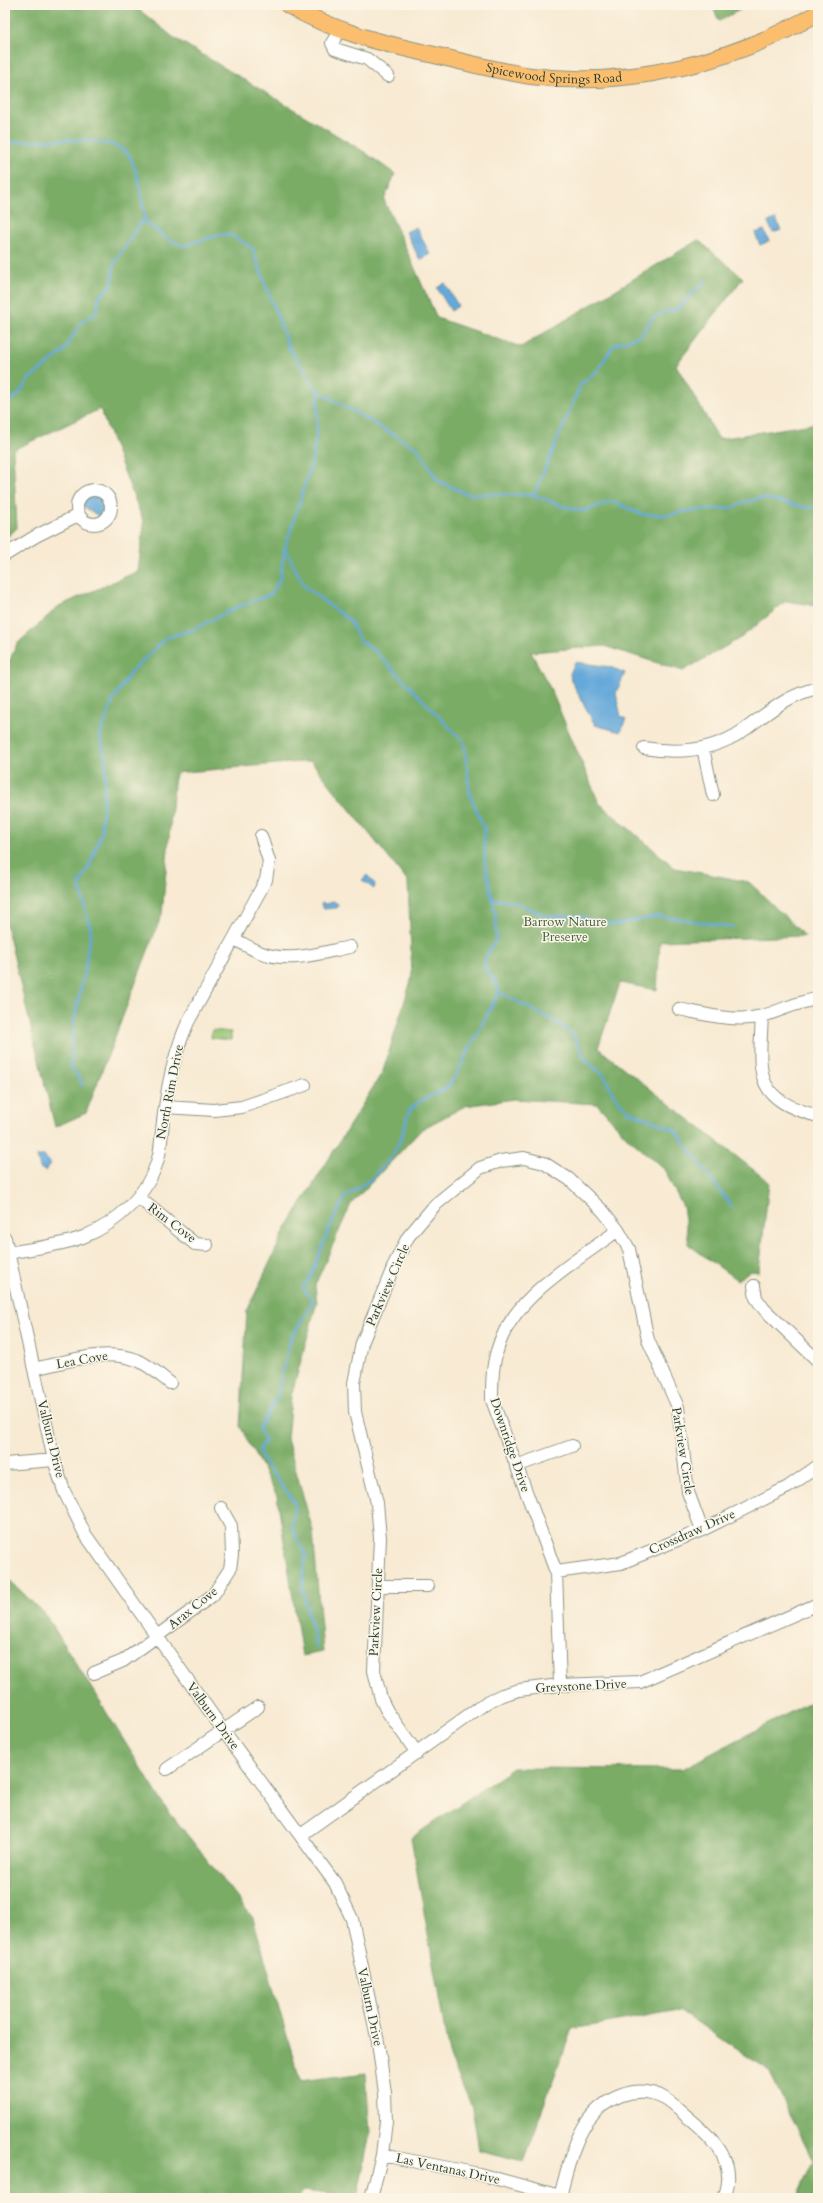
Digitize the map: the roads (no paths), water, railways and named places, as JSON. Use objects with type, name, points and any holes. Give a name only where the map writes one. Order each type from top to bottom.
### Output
[{"type":"main road","name":"Spicewood Springs Road","points":[[288,5],[315,20],[365,39],[495,70],[532,76],[599,79],[668,70],[742,50],[818,13]]},
{"type":"street","points":[[340,30],[332,43],[334,47],[367,60],[388,76]]},
{"type":"street","points":[[5,555],[36,536],[78,515]]},
{"type":"street","points":[[644,748],[664,752],[685,752],[727,740],[786,699],[802,692],[818,688]]},
{"type":"street","points":[[703,748],[713,795]]},
{"type":"street","name":"North Rim Drive","points":[[9,1253],[81,1238],[92,1233],[117,1219],[138,1197],[151,1176],[158,1156],[165,1107],[178,1045],[188,1022],[266,880],[268,860],[261,836]]},
{"type":"street","points":[[234,939],[259,952],[277,957],[296,958],[350,947]]},
{"type":"street","points":[[679,1009],[742,1019],[762,1016],[804,1001],[818,999]]},
{"type":"street","points":[[762,1016],[760,1066],[769,1089],[786,1105],[818,1116]]},
{"type":"street","points":[[165,1107],[214,1110],[242,1107],[305,1085]]},
{"type":"street","name":"Parkview Circle","points":[[417,1753],[387,1711],[376,1685],[373,1653],[380,1538],[377,1503],[355,1412],[354,1383],[362,1343],[395,1263],[408,1237],[435,1205],[480,1168],[501,1160],[524,1158],[544,1163],[569,1179],[603,1211],[618,1230],[629,1249],[644,1328],[678,1407],[688,1492],[702,1530]]},
{"type":"street","name":"Rim Cove","points":[[138,1197],[195,1244],[207,1245]]},
{"type":"street","name":"Downridge Drive","points":[[560,1685],[556,1572],[492,1400],[492,1375],[497,1351],[503,1335],[514,1315],[535,1292],[618,1230]]},
{"type":"street","name":"Valburn Drive","points":[[5,1238],[54,1460],[64,1491],[85,1534],[223,1730],[301,1835],[334,1883],[352,1919],[378,2042],[386,2093],[386,2122],[382,2155],[371,2198]]},
{"type":"street","points":[[754,1286],[756,1298],[764,1309],[818,1361]]},
{"type":"street","name":"Lea Cove","points":[[34,1370],[99,1355],[120,1355],[138,1361],[170,1383]]},
{"type":"street","points":[[516,1466],[572,1446]]},
{"type":"street","points":[[5,1464],[54,1460]]},
{"type":"street","name":"Crossdraw Drive","points":[[556,1572],[621,1563],[702,1530],[788,1487],[818,1466]]},
{"type":"street","name":"Arax Cove","points":[[94,1673],[123,1661],[213,1595],[230,1569],[231,1526],[221,1508]]},
{"type":"street","points":[[378,1586],[428,1586]]},
{"type":"street","name":"Greystone Drive","points":[[301,1835],[487,1702],[502,1695],[519,1690],[560,1685],[640,1682],[657,1676],[818,1604]]},
{"type":"street","points":[[167,1769],[258,1707]]},
{"type":"street","name":"Las Ventanas Drive","points":[[382,2155],[479,2174],[562,2197],[575,2143],[587,2122],[604,2104],[618,2096],[633,2092],[663,2097],[700,2127],[722,2151],[727,2164],[729,2178],[724,2198]]},
{"type":"water","points":[[776,219],[781,230],[773,233],[768,222]]},
{"type":"water","points":[[416,227],[430,254],[420,260],[406,232]]},
{"type":"water","points":[[764,230],[769,241],[760,245],[755,233]]},
{"type":"water","points":[[445,283],[458,306],[451,311],[437,288]]},
{"type":"water","points":[[93,495],[101,497],[106,502],[105,511],[100,517],[83,506],[85,500]]},
{"type":"water","points":[[575,662],[610,667],[625,673],[616,693],[621,717],[626,719],[620,732],[595,725],[571,680],[570,674]]},
{"type":"water","points":[[367,875],[375,884],[374,889],[362,880]]},
{"type":"water","points":[[333,901],[338,904],[337,908],[324,909],[321,905],[322,903],[328,904]]},
{"type":"water","points":[[37,1156],[45,1156],[50,1164],[45,1171],[40,1168]]},
{"type":"waterway","points":[[5,143],[70,140],[106,143],[119,147],[128,154],[135,168],[146,223],[168,239],[182,246],[223,234],[233,236],[252,248],[289,348],[318,391],[418,449],[438,481],[467,494],[534,495],[565,507],[583,511],[612,501],[641,514],[668,515],[687,511],[732,508],[744,502],[763,498],[809,508],[818,505]]},
{"type":"waterway","points":[[5,405],[18,395],[29,379],[63,352],[82,321],[94,315],[98,308],[98,298],[112,284],[114,263],[145,217]]},
{"type":"waterway","points":[[534,495],[581,384],[597,371],[614,345],[641,335],[652,318],[661,313],[676,310],[706,280]]},
{"type":"waterway","points":[[83,1085],[71,1066],[74,1021],[91,931],[79,884],[89,867],[101,834],[106,764],[100,735],[113,700],[130,673],[166,638],[194,629],[235,608],[271,594],[280,579],[285,548],[312,462],[317,429],[318,391]]},
{"type":"waterway","points":[[285,548],[304,586],[350,621],[360,641],[375,651],[464,742],[470,794],[484,829],[485,863],[496,918],[496,940],[486,956],[484,966],[496,983],[499,992],[457,1073],[447,1088],[420,1101],[409,1111],[401,1139],[392,1156],[371,1179],[345,1197],[329,1229],[310,1278],[303,1287],[313,1301],[290,1340],[277,1398],[259,1428],[265,1441],[259,1449],[263,1461],[295,1503],[292,1528],[306,1555],[302,1587],[316,1646]]},
{"type":"waterway","points":[[492,899],[518,903],[546,916],[578,916],[613,925],[658,916],[733,927]]},
{"type":"waterway","points":[[499,992],[556,1022],[573,1034],[585,1060],[603,1074],[616,1099],[629,1111],[675,1130],[732,1207]]},
{"type":"park label","name":"Barrow Nature Preserve","points":[[565,930]]}]
